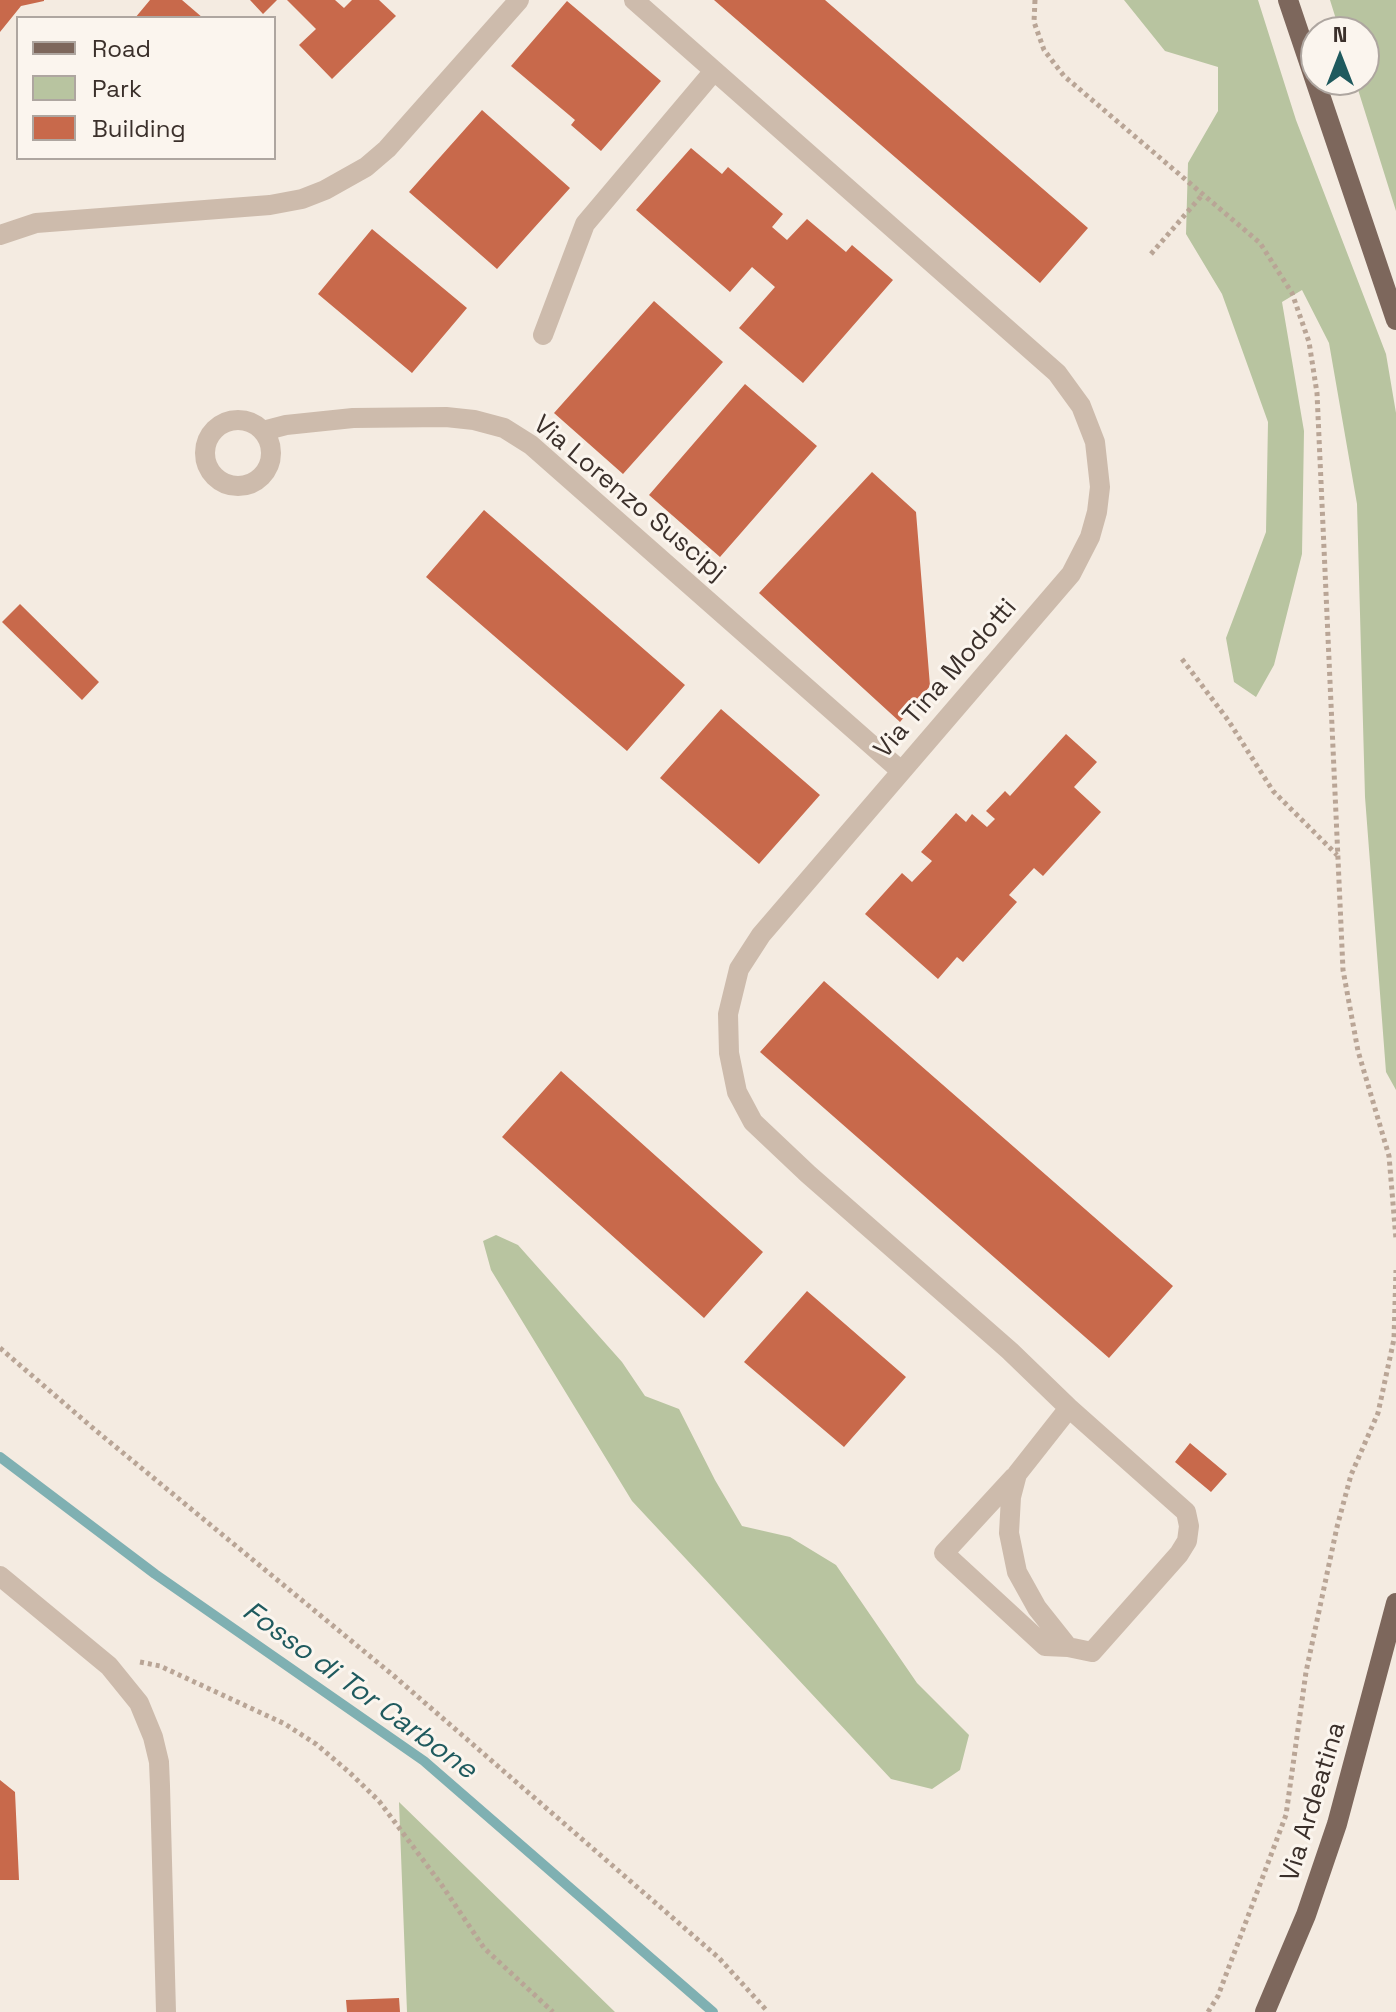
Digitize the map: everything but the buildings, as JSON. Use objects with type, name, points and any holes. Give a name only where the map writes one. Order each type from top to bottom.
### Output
[{"type":"main road","points":[[1288,0],[1396,320]]},
{"type":"main road","name":"Via Ardeatina","points":[[1265,2012],[1306,1915],[1337,1824],[1396,1603]]},
{"type":"street","points":[[0,235],[36,223],[270,205],[302,199],[325,190],[366,167],[387,149],[519,0]]},
{"type":"street","name":"Via Tina Modotti","points":[[634,0],[1057,373],[1081,406],[1095,442],[1100,487],[1097,512],[1090,537],[1071,574],[761,935],[739,969],[728,1014],[729,1053],[737,1092],[753,1122],[1186,1512],[1189,1526],[1187,1541],[1169,1567],[1092,1652],[1068,1647]]},
{"type":"street","points":[[543,335],[585,224],[714,71]]},
{"type":"street","name":"Via Lorenzo Suscipj","points":[[263,431],[286,425],[353,418],[446,417],[504,428],[531,445],[901,771]]},
{"type":"street","points":[[1068,1647],[1045,1646],[944,1553],[1017,1474],[1069,1408]]},
{"type":"street","points":[[1017,1474],[1011,1497],[1009,1533],[1017,1572],[1037,1608],[1068,1647]]},
{"type":"street","points":[[0,1576],[109,1666],[139,1703],[153,1737],[159,1762],[166,2012]]},
{"type":"path","points":[[1035,0],[1034,22],[1044,50],[1064,76],[1260,243],[1292,293],[1309,342],[1317,393],[1343,970],[1358,1051],[1389,1156],[1396,1239]]},
{"type":"path","points":[[1151,254],[1203,194]]},
{"type":"path","points":[[1182,659],[1228,720],[1273,791],[1338,856]]},
{"type":"path","points":[[1208,2012],[1218,1996],[1286,1815],[1306,1672],[1337,1527],[1351,1475],[1378,1413],[1394,1339],[1396,1270]]},
{"type":"path","points":[[0,1348],[394,1676],[719,1958],[768,2012]]},
{"type":"path","points":[[91,1653],[160,1666],[285,1724],[316,1744],[379,1801],[484,1948],[553,2012]]},
{"type":"green space","points":[[1124,0],[1258,0],[1296,120],[1386,354],[1396,413],[1396,1090],[1386,1072],[1365,797],[1357,504],[1329,343],[1302,290],[1282,302],[1304,431],[1302,554],[1274,665],[1256,697],[1234,682],[1226,638],[1266,532],[1268,422],[1222,294],[1186,234],[1188,163],[1218,111],[1218,67],[1165,51]]},
{"type":"green space","points":[[1330,0],[1396,0],[1396,211],[1360,96],[1380,96],[1380,16],[1335,16]]},
{"type":"green space","points":[[496,1235],[518,1245],[622,1362],[645,1396],[679,1409],[742,1526],[790,1537],[836,1565],[917,1683],[969,1735],[960,1770],[932,1789],[891,1779],[632,1501],[491,1270],[483,1241]]},
{"type":"green space","points":[[399,1802],[615,2012],[407,2012]]},
{"type":"waterway","name":"Fosso di Tor Carbone","points":[[0,1457],[155,1574],[424,1761],[713,2012]]}]
